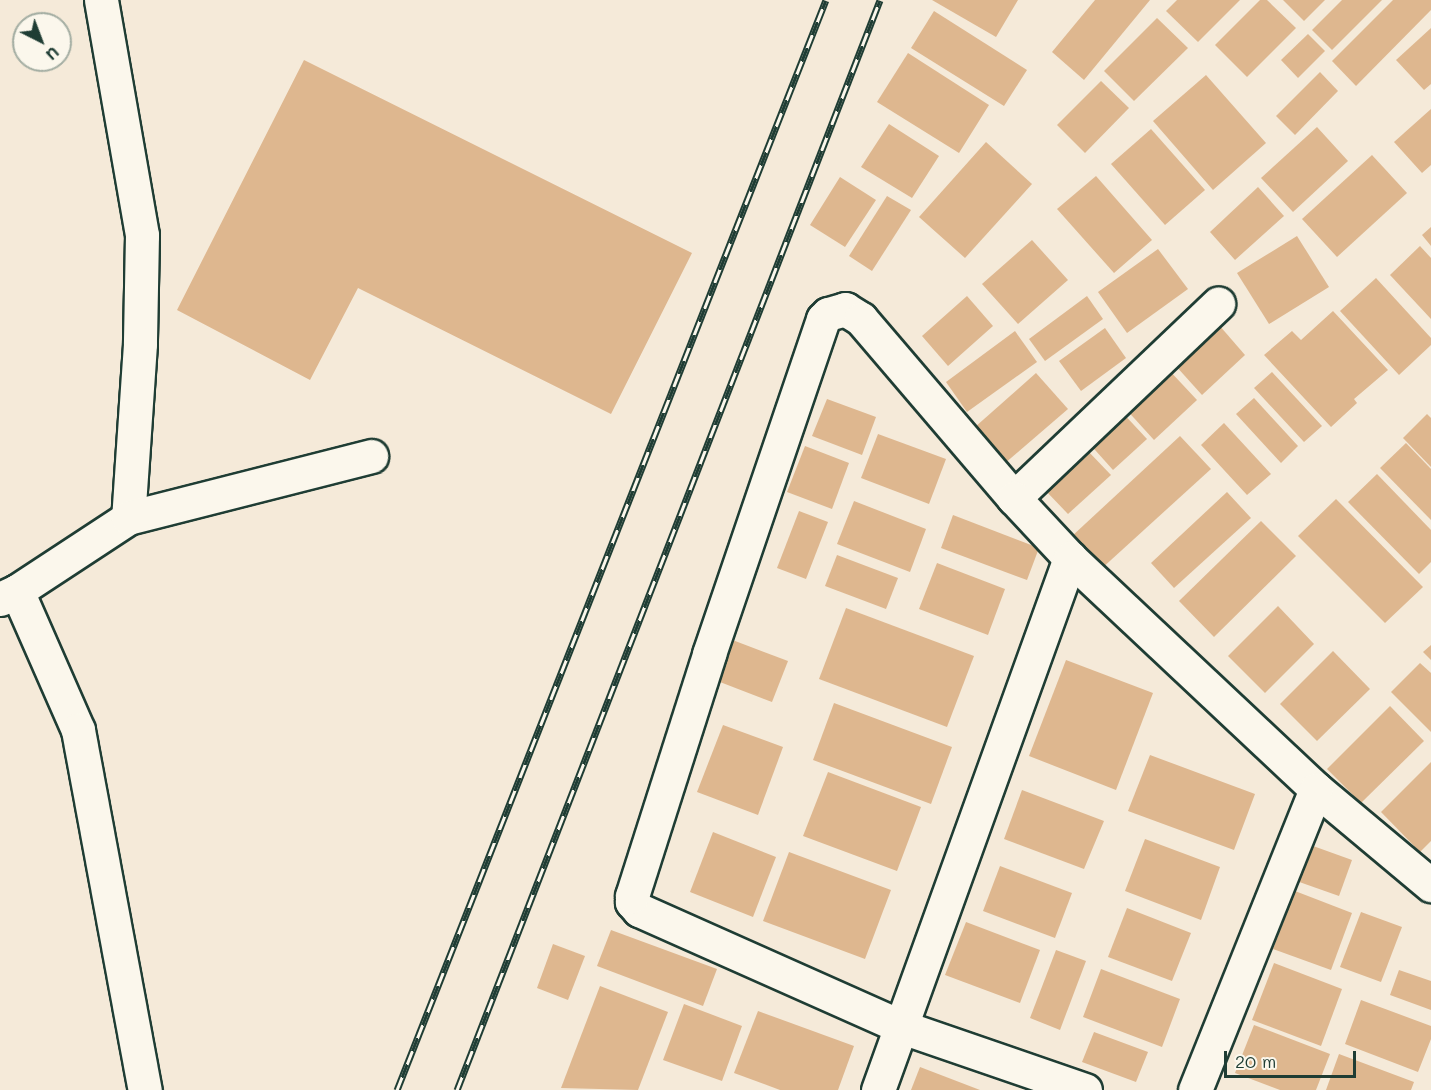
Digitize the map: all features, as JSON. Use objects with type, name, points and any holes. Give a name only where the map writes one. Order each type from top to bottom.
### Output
[{"type":"street","points":[[101,0],[142,235],[140,344],[128,518]]},
{"type":"street","points":[[1014,498],[1218,304]]},
{"type":"street","points":[[1085,1090],[902,1027],[639,910],[632,902],[709,654],[823,319],[828,314],[845,309],[861,319],[1014,498],[1070,558],[1316,789],[1431,885]]},
{"type":"street","points":[[145,1090],[78,730],[8,595],[128,518],[371,456]]},
{"type":"street","points":[[878,1090],[1070,558]]},
{"type":"street","points":[[1195,1090],[1316,789]]},
{"type":"building","points":[[932,0],[1018,0],[996,37]]},
{"type":"building","points":[[1095,0],[1150,0],[1084,80],[1052,52]]},
{"type":"building","points":[[1177,0],[1240,0],[1198,42],[1166,11]]},
{"type":"building","points":[[1260,0],[1267,0],[1296,28],[1247,77],[1215,45]]},
{"type":"building","points":[[1283,0],[1325,0],[1304,21]]},
{"type":"building","points":[[1342,0],[1382,0],[1332,50],[1312,30]]},
{"type":"building","points":[[1393,0],[1431,0],[1431,10],[1356,86],[1332,61]]},
{"type":"building","points":[[934,11],[1027,70],[1004,106],[911,48]]},
{"type":"building","points":[[1157,18],[1188,48],[1134,101],[1104,71]]},
{"type":"building","points":[[1431,28],[1431,84],[1424,90],[1396,60]]},
{"type":"building","points":[[1308,34],[1325,51],[1298,78],[1281,60]]},
{"type":"building","points":[[908,53],[989,105],[959,153],[877,102]]},
{"type":"building","points":[[304,60],[692,253],[611,414],[358,288],[310,380],[177,310]]},
{"type":"building","points":[[1320,72],[1338,91],[1295,135],[1276,116]]},
{"type":"building","points":[[1206,75],[1266,143],[1213,190],[1153,121]]},
{"type":"building","points":[[1101,81],[1129,108],[1085,153],[1057,125]]},
{"type":"building","points":[[1431,109],[1431,165],[1422,173],[1394,142]]},
{"type":"building","points":[[889,124],[939,156],[912,198],[861,167]]},
{"type":"building","points":[[1317,127],[1348,161],[1293,212],[1261,178]]},
{"type":"building","points":[[1151,129],[1205,190],[1165,225],[1111,164]]},
{"type":"building","points":[[986,142],[1032,184],[965,258],[919,217]]},
{"type":"building","points":[[1372,155],[1407,193],[1337,257],[1302,219]]},
{"type":"building","points":[[1096,176],[1152,240],[1114,273],[1057,209]]},
{"type":"building","points":[[840,177],[876,200],[845,247],[810,225]]},
{"type":"building","points":[[1258,187],[1284,216],[1235,260],[1210,232]]},
{"type":"building","points":[[887,196],[911,210],[872,271],[849,256]]},
{"type":"building","points":[[1431,227],[1431,246],[1422,235]]},
{"type":"building","points":[[1297,236],[1329,287],[1269,324],[1237,273]]},
{"type":"building","points":[[1032,240],[1068,280],[1018,324],[982,284]]},
{"type":"building","points":[[1420,246],[1431,258],[1431,319],[1390,275]]},
{"type":"building","points":[[1158,249],[1188,289],[1127,333],[1098,292]]},
{"type":"building","points":[[1376,278],[1431,338],[1431,345],[1399,375],[1340,311]]},
{"type":"building","points":[[967,296],[993,326],[948,366],[922,336]]},
{"type":"building","points":[[1087,296],[1103,319],[1045,361],[1029,339]]},
{"type":"building","points":[[1333,311],[1388,370],[1354,399],[1357,403],[1331,427],[1264,355],[1292,331],[1301,340]]},
{"type":"building","points":[[1219,325],[1245,355],[1202,395],[1175,365]]},
{"type":"building","points":[[1105,328],[1126,358],[1081,391],[1059,361]]},
{"type":"building","points":[[1015,331],[1037,362],[967,412],[946,382]]},
{"type":"building","points":[[1167,368],[1197,400],[1154,440],[1124,407]]},
{"type":"building","points":[[1272,372],[1322,426],[1304,442],[1254,388]]},
{"type":"building","points":[[1036,373],[1068,409],[997,470],[966,435]]},
{"type":"building","points":[[1254,398],[1298,446],[1281,463],[1236,414]]},
{"type":"building","points":[[827,399],[876,417],[862,455],[812,436]]},
{"type":"building","points":[[1120,410],[1147,439],[1113,470],[1087,441]]},
{"type":"building","points":[[1427,414],[1431,418],[1431,467],[1403,438]]},
{"type":"building","points":[[1224,423],[1271,474],[1247,495],[1201,445]]},
{"type":"building","points":[[878,434],[946,459],[929,504],[861,478]]},
{"type":"building","points":[[1180,436],[1211,469],[1100,570],[1071,537]]},
{"type":"building","points":[[1406,443],[1431,469],[1431,520],[1380,468]]},
{"type":"building","points":[[805,446],[849,463],[832,509],[787,492]]},
{"type":"building","points":[[1087,450],[1111,475],[1068,514],[1044,489]]},
{"type":"building","points":[[1377,474],[1431,530],[1431,562],[1419,574],[1348,502]]},
{"type":"building","points":[[1227,492],[1251,518],[1174,588],[1151,563]]},
{"type":"building","points":[[1336,499],[1423,587],[1385,623],[1298,536]]},
{"type":"building","points":[[854,501],[926,529],[910,572],[837,544]]},
{"type":"building","points":[[799,511],[828,522],[806,579],[777,568]]},
{"type":"building","points":[[953,515],[1039,548],[1027,580],[941,548]]},
{"type":"building","points":[[1261,521],[1296,556],[1214,637],[1179,601]]},
{"type":"building","points":[[837,555],[898,578],[886,609],[825,586]]},
{"type":"building","points":[[937,563],[1005,589],[988,635],[919,609]]},
{"type":"building","points":[[1278,606],[1314,644],[1265,693],[1228,656]]},
{"type":"building","points":[[846,608],[974,656],[947,727],[819,679]]},
{"type":"building","points":[[722,636],[788,661],[772,702],[707,677]]},
{"type":"building","points":[[1431,645],[1431,660],[1423,652]]},
{"type":"building","points":[[1333,651],[1370,689],[1317,741],[1280,704]]},
{"type":"building","points":[[1066,660],[1153,693],[1116,790],[1029,756]]},
{"type":"building","points":[[1420,663],[1431,673],[1431,732],[1391,692]]},
{"type":"building","points":[[834,703],[952,747],[931,804],[813,760]]},
{"type":"building","points":[[1390,706],[1424,741],[1361,803],[1327,769]]},
{"type":"building","points":[[723,725],[783,747],[758,815],[697,792]]},
{"type":"building","points":[[1150,755],[1255,794],[1234,850],[1128,811]]},
{"type":"building","points":[[1431,762],[1431,841],[1420,852],[1381,812]]},
{"type":"building","points":[[828,772],[921,807],[897,871],[803,836]]},
{"type":"building","points":[[1022,790],[1104,821],[1084,869],[1004,839]]},
{"type":"building","points":[[713,832],[776,857],[753,917],[690,892]]},
{"type":"building","points":[[1145,839],[1220,867],[1201,920],[1125,891]]},
{"type":"building","points":[[1302,842],[1352,860],[1339,896],[1288,878]]},
{"type":"building","points":[[789,852],[891,890],[865,959],[763,921]]},
{"type":"building","points":[[1000,866],[1072,893],[1055,938],[983,911]]},
{"type":"building","points":[[1295,891],[1352,913],[1331,970],[1273,949]]},
{"type":"building","points":[[1127,908],[1191,933],[1172,981],[1108,957]]},
{"type":"building","points":[[1361,912],[1402,927],[1381,982],[1340,967]]},
{"type":"building","points":[[966,922],[1040,950],[1020,1003],[945,975]]},
{"type":"building","points":[[611,930],[717,969],[703,1006],[597,966]]},
{"type":"building","points":[[553,944],[585,956],[568,1000],[537,988]]},
{"type":"building","points":[[1056,950],[1086,961],[1060,1030],[1030,1018]]},
{"type":"building","points":[[1274,963],[1342,989],[1321,1046],[1252,1020]]},
{"type":"building","points":[[1101,969],[1180,999],[1162,1047],[1083,1017]]},
{"type":"building","points":[[1399,970],[1431,981],[1431,1010],[1390,995]]},
{"type":"building","points":[[600,986],[668,1012],[638,1090],[561,1088]]},
{"type":"building","points":[[1361,1000],[1431,1026],[1431,1039],[1418,1072],[1345,1044]]},
{"type":"building","points":[[684,1004],[742,1026],[722,1081],[663,1060]]},
{"type":"building","points":[[758,1011],[854,1046],[838,1090],[780,1090],[734,1073]]},
{"type":"building","points":[[1254,1025],[1330,1054],[1316,1090],[1280,1090],[1235,1073]]},
{"type":"building","points":[[1094,1032],[1148,1052],[1136,1082],[1082,1062]]},
{"type":"building","points":[[1339,1054],[1414,1082],[1411,1090],[1326,1090]]},
{"type":"building","points":[[920,1067],[980,1090],[911,1090]]},
{"type":"railway","points":[[397,1090],[826,0]]},
{"type":"railway","points":[[457,1090],[880,0]]}]
